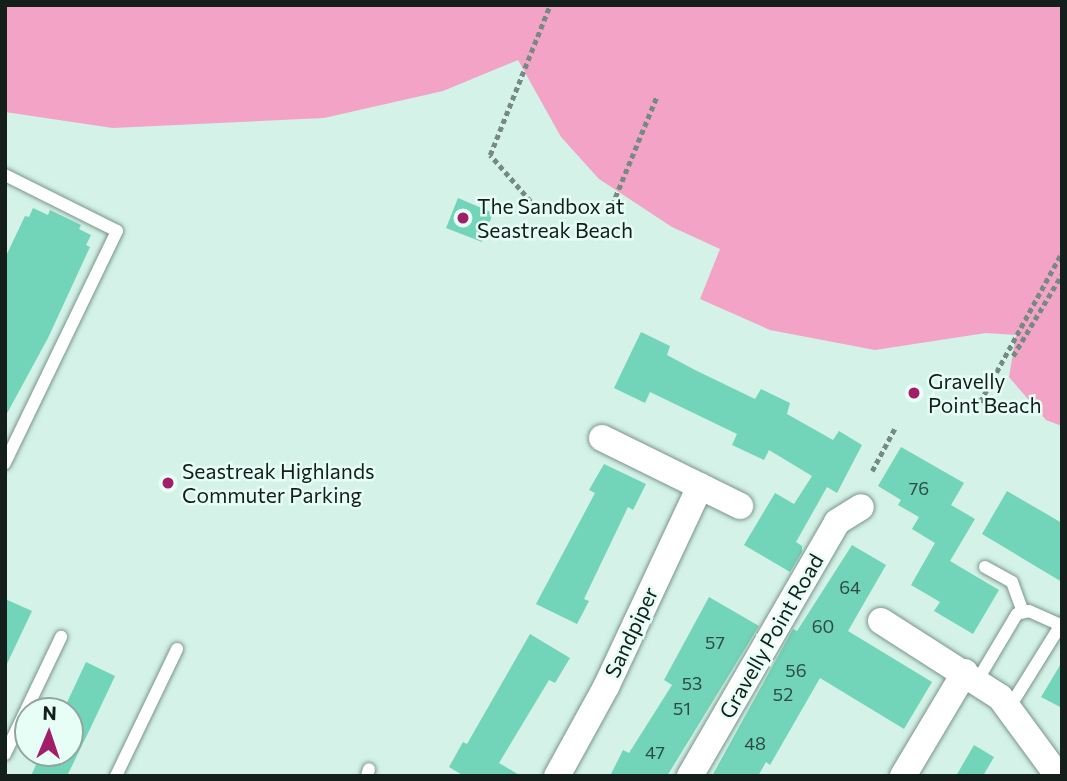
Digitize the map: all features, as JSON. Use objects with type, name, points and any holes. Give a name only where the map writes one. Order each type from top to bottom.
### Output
[{"type":"street","points":[[602,438],[740,506]]},
{"type":"street","name":"Sandpiper","points":[[558,776],[606,687],[700,486]]},
{"type":"street","name":"Gravelly Point Road","points":[[690,776],[836,522],[862,507]]},
{"type":"street","points":[[881,621],[971,676],[1009,708],[1058,776]]},
{"type":"street","points":[[903,776],[971,676]]},
{"type":"lane","points":[[5,175],[117,231],[5,463]]},
{"type":"lane","points":[[985,567],[1012,582],[1023,612]]},
{"type":"lane","points":[[971,676],[1012,618],[1023,612],[1039,614],[1061,624],[1009,708]]},
{"type":"lane","points":[[5,754],[61,638]]},
{"type":"lane","points":[[116,776],[177,649]]},
{"type":"path","points":[[536,208],[489,155],[550,5]]},
{"type":"path","points":[[612,205],[657,96]]},
{"type":"path","points":[[980,402],[1062,251]]},
{"type":"path","points":[[1013,356],[1062,274]]},
{"type":"path","points":[[872,471],[895,428]]},
{"type":"shaded area","points":[[5,5],[1062,5],[1062,426],[1046,420],[1009,377],[1016,335],[986,333],[875,350],[770,330],[700,299],[720,249],[672,227],[599,179],[561,137],[518,60],[443,91],[324,118],[113,128],[5,112]]},
{"type":"building","name":"The Sandbox at Seastreak Beach","points":[[458,198],[493,213],[482,242],[446,228]]},
{"type":"building","points":[[33,208],[48,215],[50,210],[81,225],[79,229],[91,235],[86,245],[90,247],[48,338],[5,417],[5,258],[25,216],[29,217]]},
{"type":"building","points":[[641,332],[670,346],[667,355],[695,370],[755,399],[761,389],[790,403],[787,414],[833,440],[839,431],[862,445],[837,493],[827,487],[796,542],[802,546],[802,552],[790,572],[744,545],[775,493],[794,504],[812,476],[769,450],[764,460],[732,445],[737,434],[650,392],[645,403],[614,388]]},
{"type":"building","points":[[901,447],[964,483],[951,505],[975,519],[950,561],[999,590],[973,634],[934,611],[940,602],[911,585],[935,543],[912,529],[919,517],[898,505],[901,500],[878,486]]},
{"type":"building","points":[[604,464],[646,484],[633,510],[628,507],[584,599],[589,601],[577,624],[536,604],[595,493],[589,490]]},
{"type":"building","points":[[1007,491],[1062,523],[1062,582],[982,534]]},
{"type":"building","points":[[852,545],[886,565],[848,631],[932,682],[904,729],[820,678],[770,765],[766,762],[758,776],[712,776],[793,629],[797,631]]},
{"type":"building","points":[[709,597],[759,626],[667,776],[610,776],[623,750],[629,753],[672,685],[664,680]]},
{"type":"building","points":[[5,599],[32,611],[5,668]]},
{"type":"building","points":[[530,634],[570,658],[555,683],[549,680],[499,763],[521,776],[464,776],[449,767],[463,742],[467,744]]},
{"type":"building","points":[[86,662],[115,676],[84,741],[84,697],[70,697]]},
{"type":"building","points":[[1062,662],[1062,708],[1041,697]]},
{"type":"building","points":[[974,745],[994,757],[983,776],[956,776]]},
{"type":"building","points":[[35,767],[71,767],[67,776],[31,776]]},
{"type":"place","name":"The Sandbox at Seastreak Beach","points":[[463,218]]},
{"type":"place","name":"Gravelly Point Beach","points":[[914,393]]},
{"type":"place","name":"Seastreak Highlands Commuter Parking","points":[[168,483]]}]
